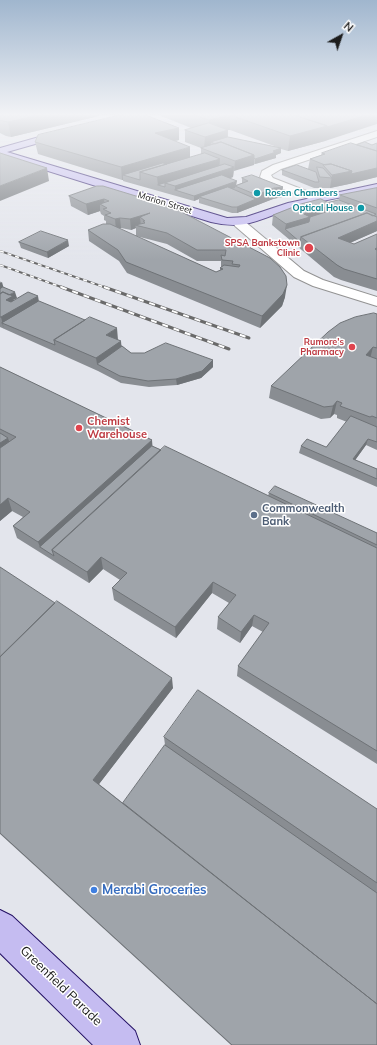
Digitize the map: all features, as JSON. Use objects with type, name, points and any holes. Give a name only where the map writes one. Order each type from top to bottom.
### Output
[{"type":"street","name":"Marion Street","points":[[35,163],[215,219],[239,222]]},
{"type":"street","points":[[287,163],[277,166],[266,173],[266,177],[269,180],[318,199]]},
{"type":"street","points":[[239,222],[286,207],[377,187]]},
{"type":"street","points":[[239,222],[299,274],[318,283],[377,302]]},
{"type":"street","name":"Greenfield Parade","points":[[0,928],[121,1045]]},
{"type":"building","points":[[0,163],[31,163],[47,168],[0,186]]},
{"type":"building","points":[[106,163],[136,163],[121,167]]},
{"type":"building","points":[[163,163],[167,164],[140,172],[140,180],[123,175]]},
{"type":"building","points":[[172,163],[207,163],[157,177],[140,172]]},
{"type":"building","points":[[319,163],[377,163],[377,168],[351,174],[352,171],[331,164],[325,165]]},
{"type":"building","points":[[225,164],[234,167],[175,186],[165,183]]},
{"type":"building","points":[[331,164],[352,171],[332,175],[323,165]]},
{"type":"building","points":[[297,165],[316,172],[319,182],[315,182],[282,170]]},
{"type":"building","points":[[317,167],[323,168],[332,178],[320,177]]},
{"type":"building","points":[[222,175],[237,181],[194,196],[175,190]]},
{"type":"building","points":[[252,175],[283,187],[274,188],[257,195],[235,186],[248,181],[242,178]]},
{"type":"building","points":[[165,183],[165,187],[158,185]]},
{"type":"building","points":[[97,186],[103,186],[172,207],[270,258],[280,267],[286,276],[287,285],[283,294],[262,316],[126,262],[118,250],[88,230],[103,224],[110,224],[216,272],[223,269],[220,268],[224,265],[239,267],[240,265],[232,264],[233,261],[222,260],[221,255],[225,256],[226,250],[197,250],[167,233],[135,225],[145,223],[143,221],[145,221],[140,217],[150,213],[130,219],[115,219],[105,215],[111,213],[103,209],[107,208],[100,204],[109,201],[104,199],[86,204],[69,196]]},
{"type":"building","points":[[228,187],[256,199],[237,207],[232,207],[199,197]]},
{"type":"building","points":[[377,188],[377,208],[340,195]]},
{"type":"building","points":[[321,199],[333,205],[304,214],[310,217],[286,224],[273,215],[301,204]]},
{"type":"building","points":[[339,200],[376,214],[373,216],[367,213],[301,237],[300,242],[285,229],[309,222],[310,217],[332,210],[333,205],[327,203]]},
{"type":"building","points":[[367,213],[377,217],[377,221],[338,238],[354,244],[377,234],[377,248],[375,249],[377,250],[377,279],[344,269],[301,237]]},
{"type":"building","points":[[41,231],[68,240],[47,252],[19,242]]},
{"type":"building","points":[[3,287],[15,292],[9,295],[3,292],[0,294],[0,289]]},
{"type":"building","points":[[3,292],[13,296],[6,300],[11,302],[28,292],[38,296],[0,317],[0,294]]},
{"type":"building","points":[[39,301],[85,320],[54,340],[55,345],[2,323]]},
{"type":"building","points":[[374,313],[377,314],[377,348],[373,347],[366,355],[377,359],[377,418],[372,416],[370,417],[340,406],[342,403],[337,401],[333,406],[324,407],[271,386],[328,332],[340,323],[355,317]]},
{"type":"building","points":[[90,317],[117,328],[106,335],[121,341],[96,358],[54,340]]},
{"type":"building","points":[[166,343],[213,360],[202,371],[176,379],[148,381],[120,376],[97,364],[122,346],[131,353],[144,353]]},
{"type":"building","points":[[0,367],[152,440],[38,542],[13,526],[30,512],[8,498],[0,505],[0,448],[16,437],[0,429]]},
{"type":"building","points":[[351,416],[377,427],[377,442],[368,439],[353,459],[377,469],[377,479],[301,446],[307,439],[326,447]]},
{"type":"building","points":[[0,433],[8,438],[0,443]]},
{"type":"building","points":[[152,446],[161,450],[52,550],[54,556],[40,547]]},
{"type":"building","points":[[165,446],[377,548],[377,751],[238,666],[269,623],[254,615],[241,632],[218,617],[236,595],[213,582],[175,627],[112,588],[127,573],[101,557],[87,572],[52,550]]},
{"type":"building","points":[[275,486],[377,533],[377,545],[269,493]]},
{"type":"building","points":[[0,567],[55,603],[0,657]]},
{"type":"building","points":[[57,601],[172,678],[93,780],[377,1004],[377,1045],[232,1045],[0,833],[0,657]]},
{"type":"building","points":[[198,690],[377,809],[377,883],[164,737]]},
{"type":"building","points":[[165,745],[377,893],[377,1004],[123,803]]},
{"type":"railway","points":[[0,251],[107,288]]},
{"type":"railway","points":[[0,265],[64,288]]},
{"type":"railway","points":[[61,287],[229,349]]},
{"type":"railway","points":[[104,287],[249,338]]},
{"type":"place","name":"Rosen Chambers","points":[[257,193]]},
{"type":"place","name":"Optical House","points":[[361,208]]},
{"type":"place","name":"SPSA Bankstown Clinic","points":[[309,248]]},
{"type":"place","name":"Rumore's Pharmacy","points":[[352,347]]},
{"type":"place","name":"Chemist Warehouse","points":[[79,428]]},
{"type":"place","name":"Commonwealth Bank","points":[[254,515]]},
{"type":"place","name":"Merabi Groceries","points":[[94,890]]}]
